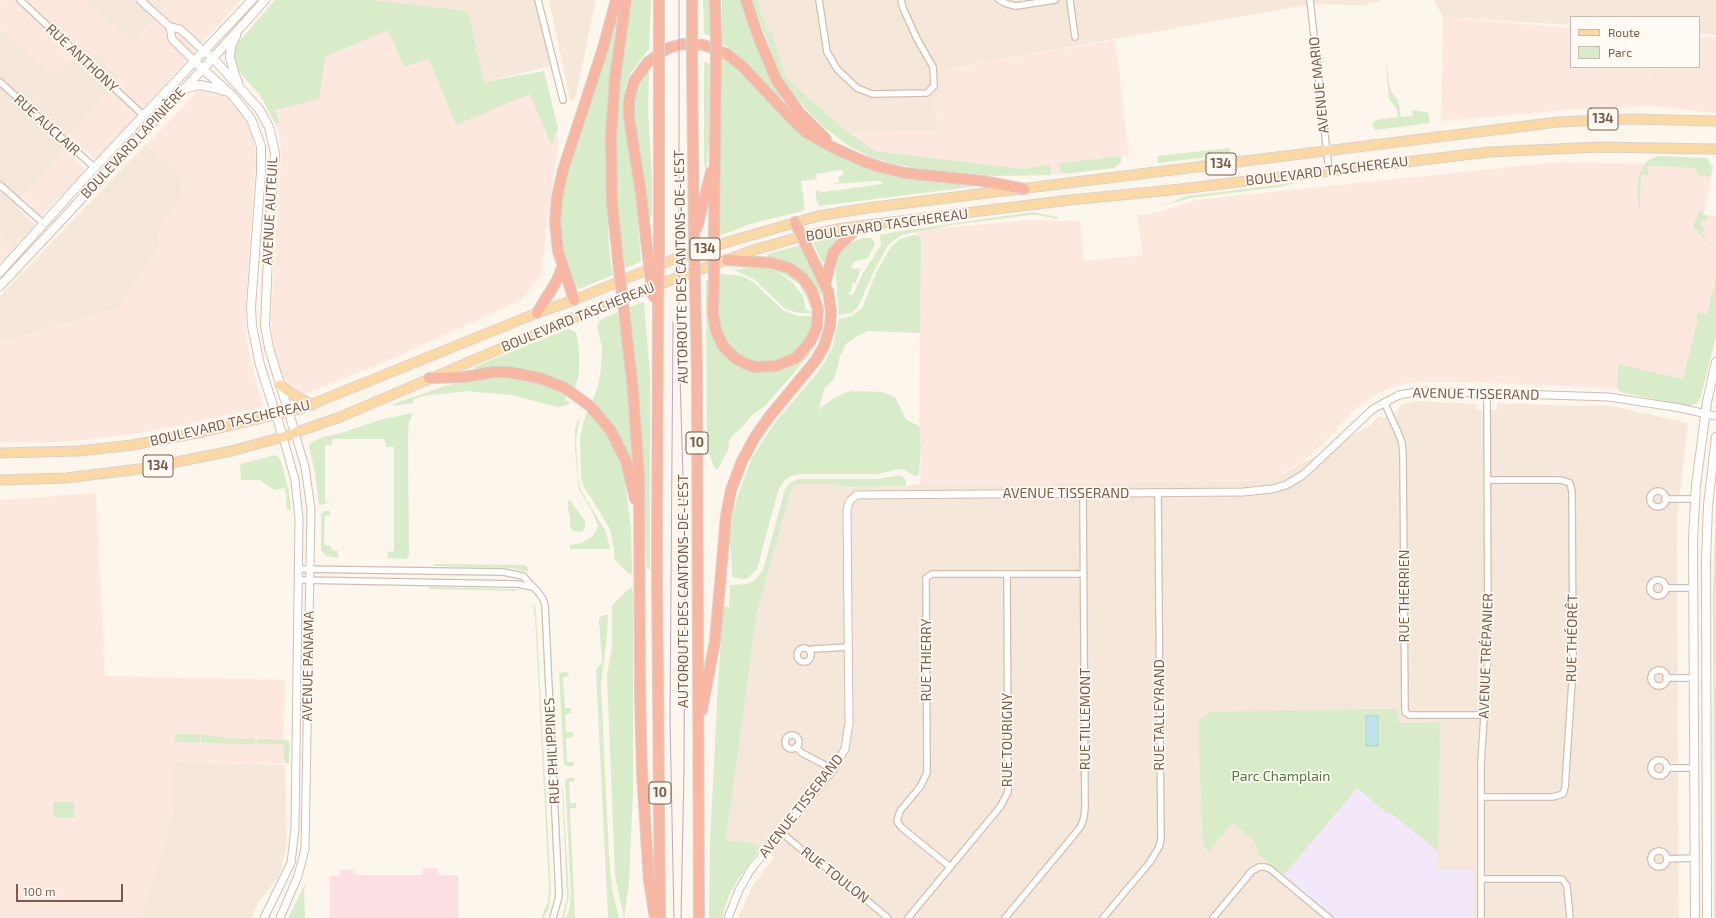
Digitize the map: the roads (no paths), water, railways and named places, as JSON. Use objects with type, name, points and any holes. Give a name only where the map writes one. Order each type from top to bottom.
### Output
[{"type":"highway","points":[[574,300],[562,268],[558,251],[555,222],[559,188],[616,0]]},
{"type":"highway","points":[[626,0],[615,78],[611,136],[612,207],[636,426],[639,477],[640,695],[642,773],[649,881],[654,918]]},
{"type":"highway","name":"AUTOROUTE DES CANTONS-DE-L'EST","points":[[659,0],[659,253],[656,300],[660,918]]},
{"type":"highway","name":"AUTOROUTE DES CANTONS-DE-L'EST","points":[[692,0],[694,240],[697,373],[697,735],[699,918]]},
{"type":"highway","points":[[715,0],[716,184],[713,314],[716,331],[723,346],[735,358],[744,363],[766,368],[776,366],[796,358],[810,342],[818,322],[818,309],[812,291],[802,277],[788,268],[772,263],[727,260]]},
{"type":"highway","points":[[746,0],[768,61],[786,96],[814,128],[847,154]]},
{"type":"highway","points":[[656,300],[648,257],[641,194],[629,117],[629,100],[632,86],[640,72],[653,58],[668,48],[682,44],[699,44],[718,49],[727,54],[742,66],[800,127],[818,140],[872,165],[898,172],[983,181],[1024,189]]},
{"type":"highway","points":[[694,240],[709,185],[715,144]]},
{"type":"highway","points":[[697,735],[715,641],[726,516],[730,496],[744,457],[759,430],[810,369],[822,351],[829,332],[831,316],[830,301],[825,284],[795,222]]},
{"type":"highway","points":[[825,284],[833,254],[858,227]]},
{"type":"highway","points":[[537,313],[556,282],[562,268]]},
{"type":"highway","points":[[429,378],[464,377],[494,372],[515,372],[547,380],[571,392],[590,406],[611,431],[626,461],[634,496],[640,542]]},
{"type":"main road","name":"BOULEVARD LAPINIÈRE","points":[[0,286],[213,58],[265,0]]},
{"type":"main road","name":"BOULEVARD LAPINIÈRE","points":[[0,272],[143,115],[204,51],[248,1]]},
{"type":"main road","points":[[240,27],[231,46],[230,58],[235,75],[246,94]]},
{"type":"main road","name":"AVENUE AUTEUIL","points":[[204,51],[213,58],[259,109],[269,127],[274,153],[265,325],[269,348],[288,412]]},
{"type":"main road","name":"AVENUE AUTEUIL","points":[[194,61],[233,96],[251,119],[261,146],[261,172],[251,307],[252,326],[260,365],[276,415]]},
{"type":"main road","points":[[183,89],[200,85],[220,89],[233,96]]},
{"type":"main road","name":"BOULEVARD TASCHEREAU","points":[[0,453],[66,452],[116,447],[180,436],[276,415],[313,405],[537,313],[574,300],[684,256],[818,216],[1576,120],[1663,118],[1716,121]]},
{"type":"main road","name":"BOULEVARD TASCHEREAU","points":[[0,480],[66,478],[147,468],[224,453],[283,437],[340,417],[429,378],[666,282],[757,249],[803,236],[842,228],[1062,201],[1172,190],[1516,150],[1600,147],[1716,150]]},
{"type":"main road","points":[[574,300],[579,316]]},
{"type":"main road","points":[[1694,918],[1693,588],[1695,499],[1707,402],[1716,362]]},
{"type":"main road","points":[[280,385],[292,394],[313,405]]},
{"type":"main road","name":"AVENUE PANAMA","points":[[288,412],[295,433]]},
{"type":"main road","name":"AVENUE PANAMA","points":[[276,415],[283,437]]},
{"type":"main road","points":[[1707,918],[1706,560],[1708,504],[1716,437]]},
{"type":"street","name":"RUE ANTHONY","points":[[20,0],[143,115]]},
{"type":"street","name":"AVENUE AUTEUIL","points":[[140,0],[170,27],[180,29],[204,51]]},
{"type":"street","points":[[538,0],[563,100]]},
{"type":"street","points":[[819,0],[827,52],[837,69],[857,88],[872,94],[927,93],[934,86],[933,68],[916,37],[901,0]]},
{"type":"street","points":[[999,0],[1016,6],[1055,0]]},
{"type":"street","points":[[1070,0],[1076,37]]},
{"type":"street","name":"AVENUE MARIO","points":[[1310,0],[1329,171]]},
{"type":"street","name":"AVENUE AUTEUIL","points":[[170,27],[172,40],[194,61]]},
{"type":"street","name":"RUE AUCLAIR","points":[[0,82],[95,168]]},
{"type":"street","points":[[0,185],[44,224]]},
{"type":"street","name":"AVENUE TISSERAND","points":[[728,918],[734,901],[745,879],[781,832],[832,771],[843,752],[848,733],[847,510],[848,503],[854,496],[862,494],[1259,491],[1272,489],[1286,485],[1309,470],[1362,418],[1384,402],[1399,395],[1422,391],[1617,398],[1716,416]]},
{"type":"street","name":"AVENUE TRÉPANIER","points":[[1481,918],[1481,763],[1488,655],[1487,393]]},
{"type":"street","name":"RUE THERRIEN","points":[[1384,402],[1402,443],[1403,456],[1405,712],[1409,715],[1485,715]]},
{"type":"street","name":"AVENUE PANAMA","points":[[280,918],[298,876],[305,849],[309,569],[311,542],[310,498],[305,467],[295,433]]},
{"type":"street","name":"AVENUE PANAMA","points":[[264,918],[288,873],[293,854],[295,828],[299,580],[298,505],[293,473],[283,437]]},
{"type":"street","name":"RUE THÉORÊT","points":[[1481,797],[1553,797],[1563,794],[1565,787],[1573,667],[1571,485],[1568,481],[1561,480],[1488,480]]},
{"type":"street","name":"RUE TALLEYRAND","points":[[1103,918],[1160,848],[1158,492]]},
{"type":"street","name":"RUE TILLEMONT","points":[[1005,918],[1074,835],[1081,826],[1084,817],[1083,493]]},
{"type":"street","points":[[1666,499],[1695,499]]},
{"type":"street","name":"RUE PHILIPPINES","points":[[299,569],[503,572],[523,576],[541,595],[545,605],[559,896],[553,918]]},
{"type":"street","name":"RUE THIERRY","points":[[950,867],[901,827],[897,821],[900,810],[920,787],[927,773],[926,578],[932,574],[1084,574]]},
{"type":"street","name":"RUE TOURIGNY","points":[[908,918],[1000,807],[1008,792],[1006,574]]},
{"type":"street","points":[[299,580],[517,584],[533,587]]},
{"type":"street","points":[[1666,588],[1693,588]]},
{"type":"street","points":[[809,650],[814,648],[848,648]]},
{"type":"street","points":[[1666,678],[1693,678]]},
{"type":"street","points":[[796,747],[802,753],[823,764],[832,771]]},
{"type":"street","points":[[1667,768],[1694,768]]},
{"type":"street","name":"RUE TOULON","points":[[781,832],[808,855],[833,872],[888,918]]},
{"type":"street","points":[[1667,858],[1694,858]]},
{"type":"street","points":[[1213,918],[1252,871],[1259,867],[1270,869],[1325,917]]},
{"type":"street","points":[[1481,879],[1562,879],[1567,886],[1570,918]]},
{"type":"water","points":[[1366,716],[1378,716],[1378,746],[1366,746]]},
{"type":"tram line","points":[[679,0],[679,343],[685,545],[684,770],[681,918]]},
{"type":"tram line","points":[[673,322],[670,719],[674,918]]},
{"type":"park label","name":"Parc Champlain","points":[[1281,776]]}]
